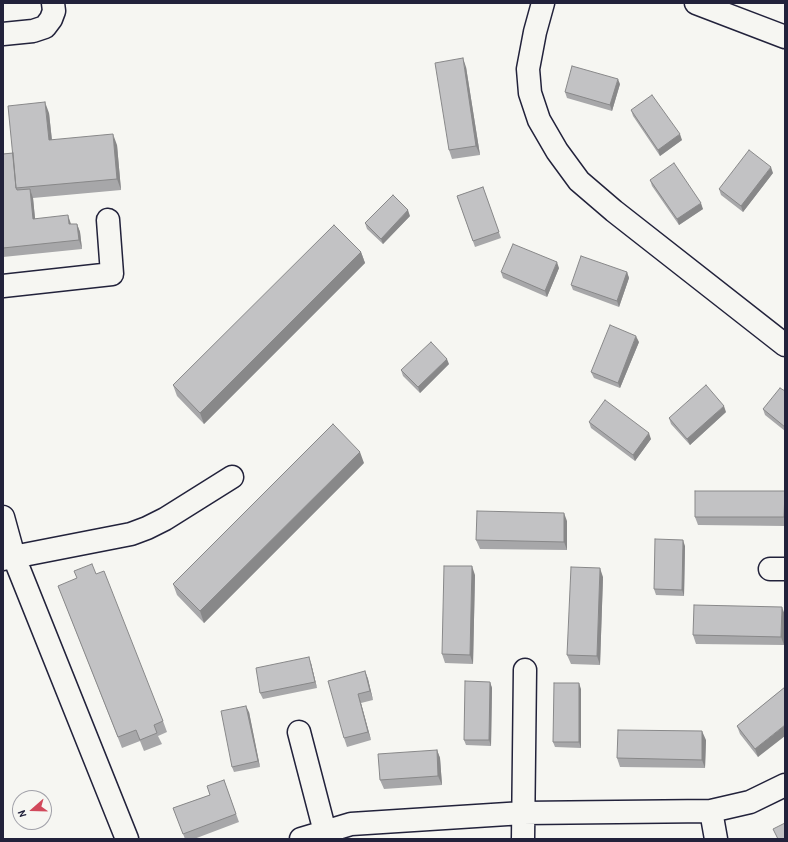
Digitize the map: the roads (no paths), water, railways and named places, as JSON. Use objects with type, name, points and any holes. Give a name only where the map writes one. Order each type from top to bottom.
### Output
[{"type":"main road","points":[[3,34],[33,31],[45,27],[51,19],[54,11],[53,3]]},
{"type":"main road","points":[[543,3],[535,32],[528,69],[530,93],[539,120],[557,151],[579,181],[614,211],[785,345]]},
{"type":"main road","points":[[696,3],[785,36]]},
{"type":"main road","points":[[3,286],[112,274],[108,220]]},
{"type":"main road","points":[[9,558],[131,534],[166,519],[232,477]]},
{"type":"main road","points":[[3,517],[9,558],[128,839]]},
{"type":"main road","points":[[523,839],[525,670]]},
{"type":"main road","points":[[299,732],[325,832]]},
{"type":"main road","points":[[301,839],[351,824],[365,831],[523,813],[711,811],[750,802],[785,785]]},
{"type":"main road","points":[[711,811],[716,839]]}]
